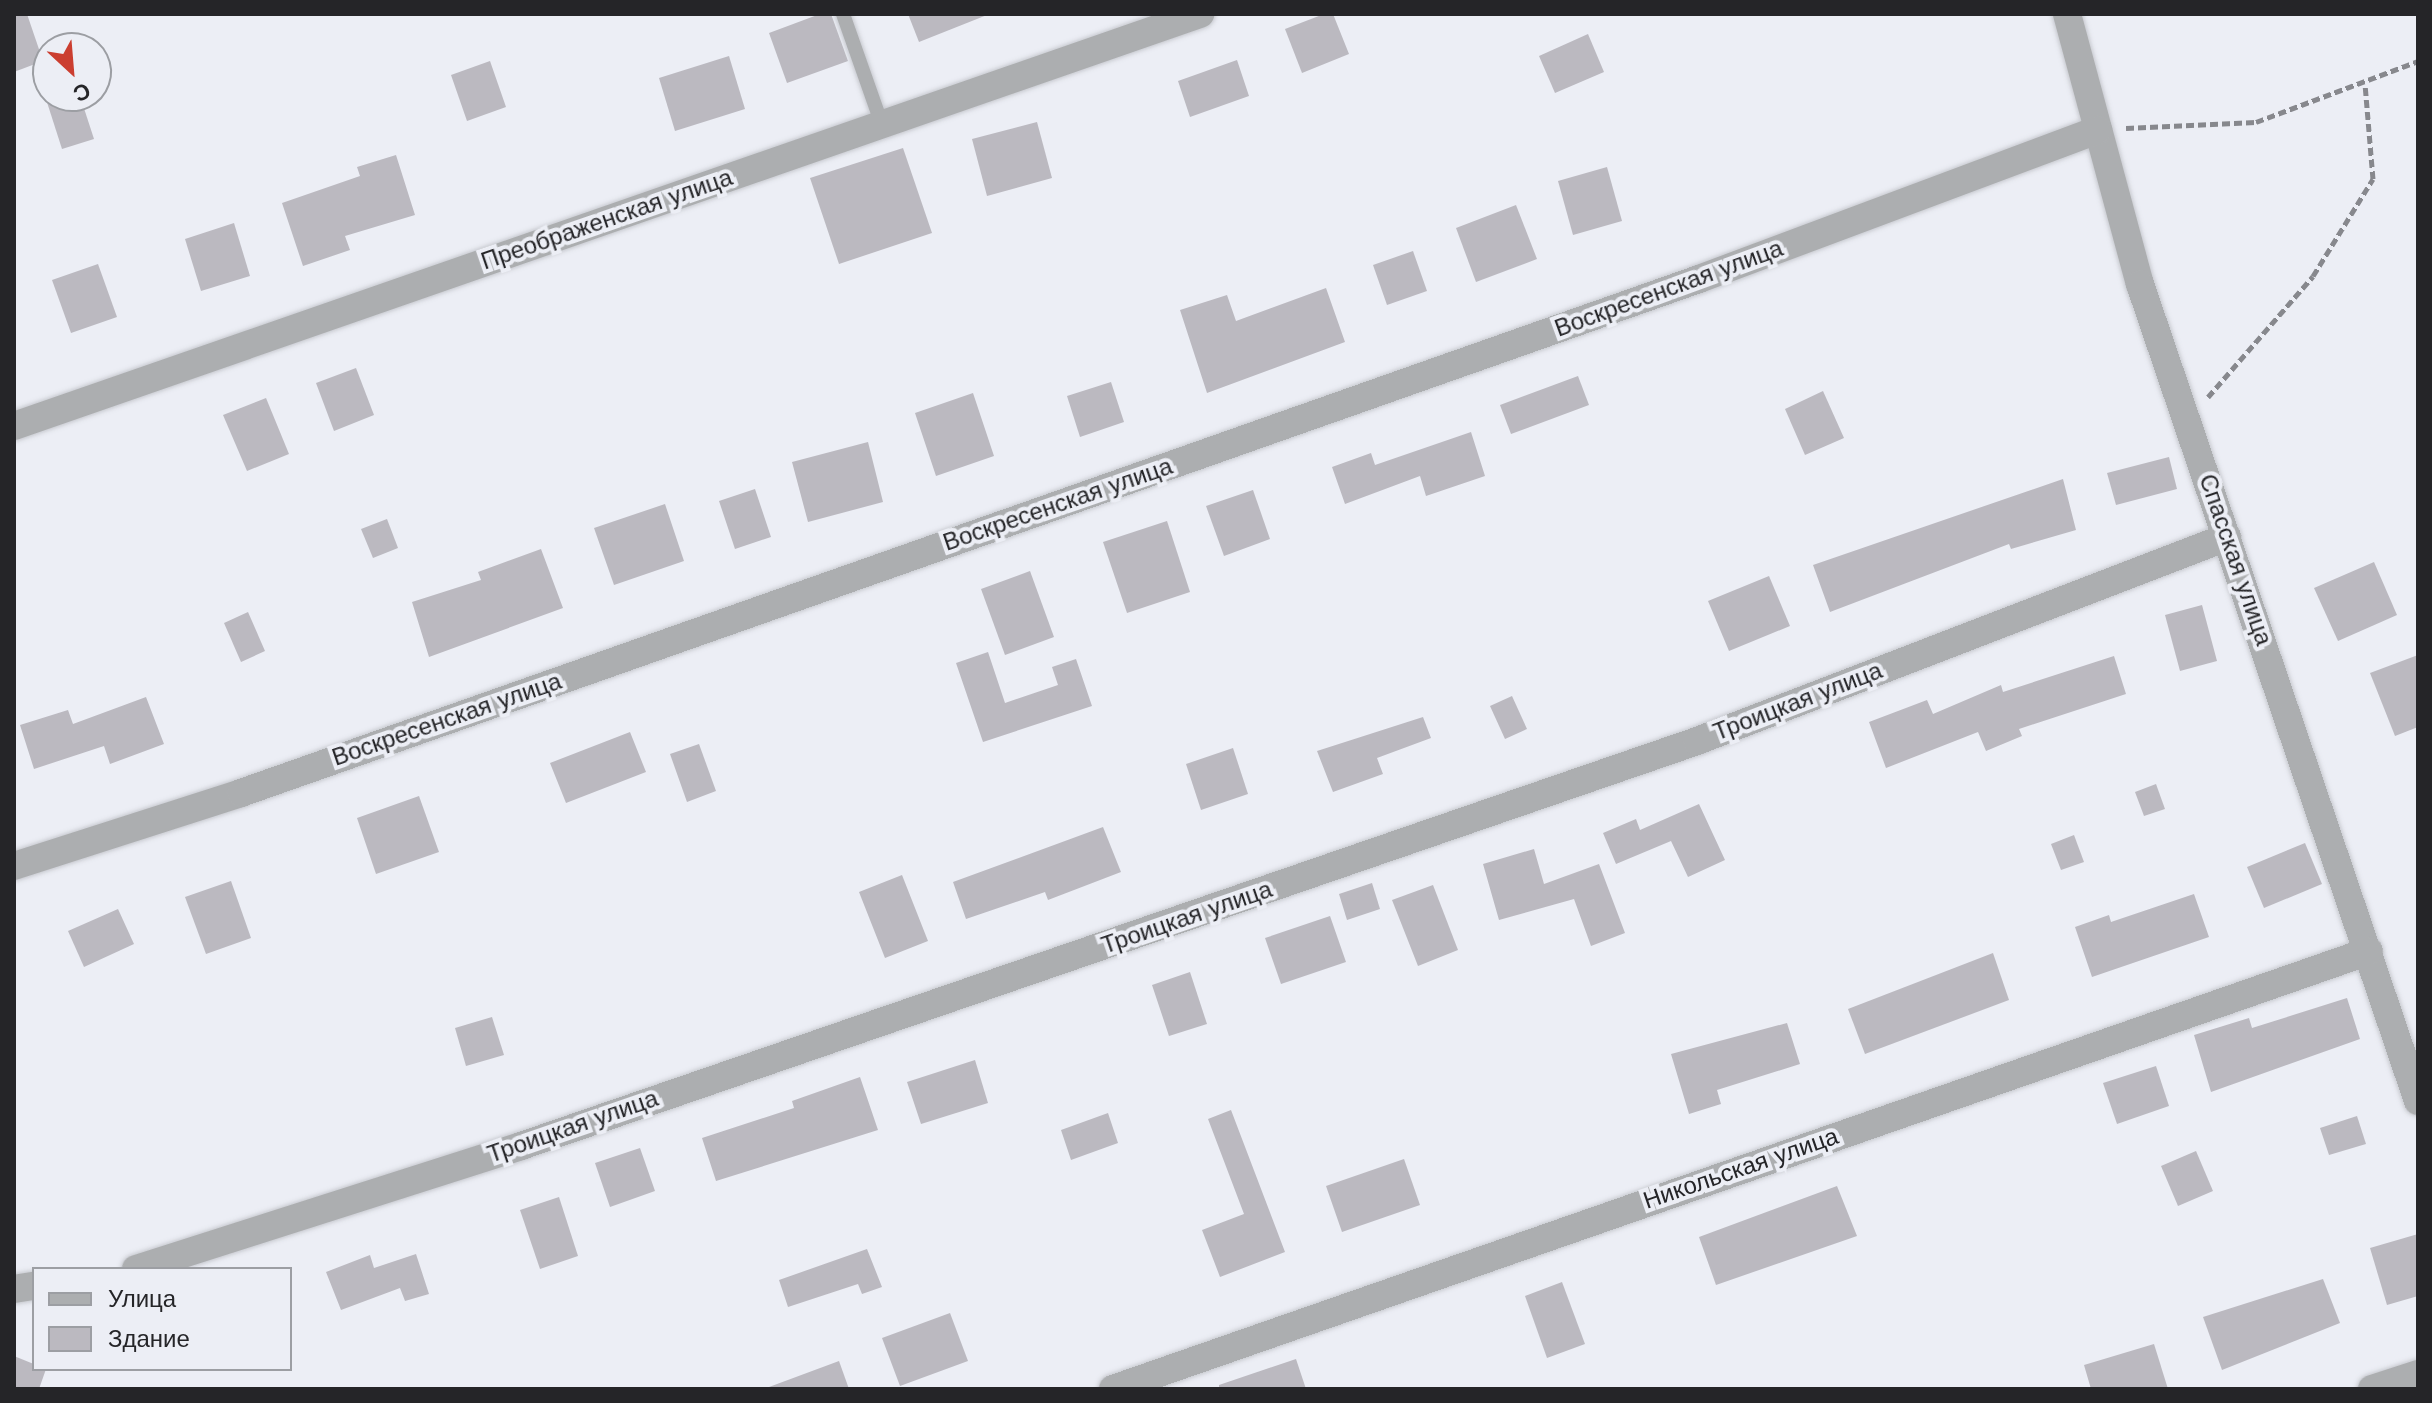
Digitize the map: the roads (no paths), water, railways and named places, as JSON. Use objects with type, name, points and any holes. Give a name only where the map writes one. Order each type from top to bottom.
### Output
[{"type":"street","name":"Преображенская улица","points":[[14,426],[1200,14]]},
{"type":"street","name":"Спасская улица","points":[[2067,14],[2140,284],[2418,1101]]},
{"type":"street","name":"Воскресенская улица","points":[[14,866],[241,793],[1669,290],[2098,130]]},
{"type":"street","name":"Троицкая улица","points":[[142,1267],[536,1141],[1697,741],[2227,537]]},
{"type":"street","name":"Никольская улица","points":[[1113,1389],[2369,951]]},
{"type":"street","points":[[2372,1389],[2418,1374]]},
{"type":"lane","points":[[843,14],[882,125]]}]
